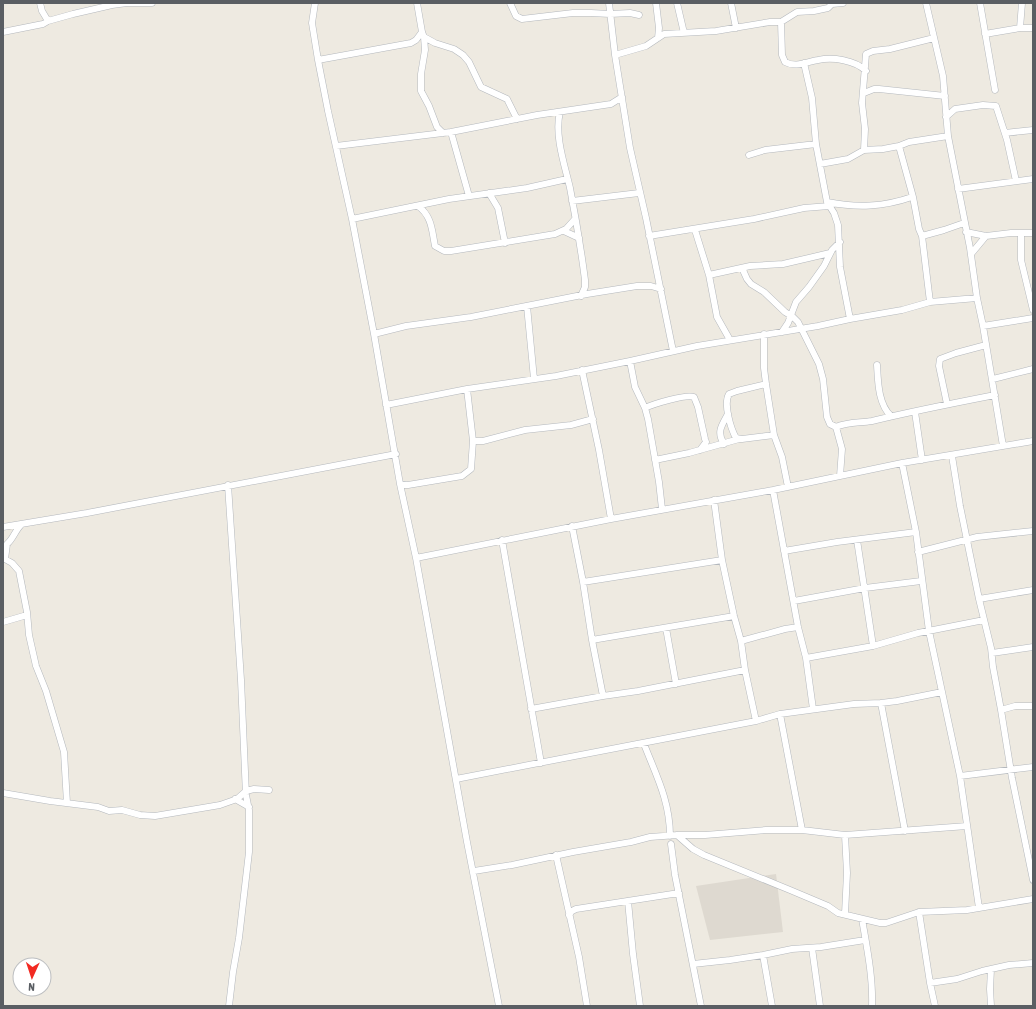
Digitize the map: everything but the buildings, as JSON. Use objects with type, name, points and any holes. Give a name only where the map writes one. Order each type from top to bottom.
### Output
[{"type":"street","points":[[40,3],[42,11],[48,21]]},
{"type":"street","points":[[3,32],[43,24],[48,21],[73,14],[122,4],[152,3]]},
{"type":"street","points":[[314,3],[312,23],[318,60],[352,219],[396,454],[400,484],[416,558],[499,1006]]},
{"type":"street","points":[[417,3],[425,50],[421,74],[421,91],[429,106],[437,127],[443,133]]},
{"type":"street","points":[[510,3],[516,16],[522,20],[591,12],[610,14],[630,13],[639,15]]},
{"type":"street","points":[[609,3],[615,55],[630,148],[673,351]]},
{"type":"street","points":[[656,3],[659,28],[658,38]]},
{"type":"street","points":[[677,3],[684,33]]},
{"type":"street","points":[[731,3],[736,28]]},
{"type":"street","points":[[615,55],[646,46],[664,34],[736,28],[770,22],[781,22],[797,12],[814,11],[828,8],[832,4],[843,3]]},
{"type":"street","points":[[926,3],[943,76],[948,136],[971,254],[977,298],[993,379],[1003,446]]},
{"type":"street","points":[[980,3],[995,90]]},
{"type":"street","points":[[1020,28],[1022,3]]},
{"type":"street","points":[[781,22],[782,55],[785,62],[791,65],[798,65],[830,59],[841,60],[861,66],[866,71]]},
{"type":"street","points":[[985,34],[1020,28],[1033,28]]},
{"type":"street","points":[[318,60],[411,43],[423,35]]},
{"type":"street","points":[[423,35],[435,43],[454,49],[463,55],[473,70],[481,87],[507,99],[517,119]]},
{"type":"street","points":[[864,150],[865,129],[862,103],[866,71],[866,56],[868,52],[890,49],[934,38]]},
{"type":"street","points":[[804,63],[812,98],[816,144],[828,204],[834,213],[838,225],[840,267],[850,319]]},
{"type":"street","points":[[864,93],[874,89],[879,89],[945,96]]},
{"type":"street","points":[[336,146],[451,132],[517,119],[611,104],[622,97]]},
{"type":"street","points":[[946,117],[955,109],[983,105],[996,106],[1005,133],[1016,181]]},
{"type":"street","points":[[560,112],[558,123],[586,283],[595,293]]},
{"type":"street","points":[[1005,133],[1033,130]]},
{"type":"street","points":[[451,132],[470,196]]},
{"type":"street","points":[[820,164],[848,159],[857,156],[864,150],[899,146],[909,142],[948,136]]},
{"type":"street","points":[[749,155],[766,150],[816,144]]},
{"type":"street","points":[[899,146],[922,236],[930,302]]},
{"type":"street","points":[[352,219],[470,196],[527,188],[568,179]]},
{"type":"street","points":[[958,189],[1033,179]]},
{"type":"street","points":[[572,201],[640,192]]},
{"type":"street","points":[[489,193],[498,208],[505,243]]},
{"type":"street","points":[[649,236],[695,230],[709,226],[754,219],[828,204],[864,207],[893,203],[912,197]]},
{"type":"street","points":[[418,206],[427,215],[430,221],[435,246],[444,251],[460,250],[556,234],[564,231],[575,219]]},
{"type":"street","points":[[922,236],[964,223]]},
{"type":"street","points":[[695,230],[709,275],[717,317],[730,340]]},
{"type":"street","points":[[564,231],[579,238]]},
{"type":"street","points":[[966,232],[986,236],[1033,233]]},
{"type":"street","points":[[1021,233],[1021,260],[1033,310]]},
{"type":"street","points":[[971,254],[986,236]]},
{"type":"street","points":[[782,332],[791,316],[796,302],[803,295],[824,266],[830,253],[840,242]]},
{"type":"street","points":[[709,275],[742,268],[783,264],[830,253]]},
{"type":"street","points":[[742,268],[747,280],[751,284],[764,292],[785,312],[797,320],[819,364],[823,379],[827,417],[830,424],[836,427],[844,424],[871,421],[905,412],[914,412],[995,395]]},
{"type":"street","points":[[581,296],[586,283]]},
{"type":"street","points":[[374,334],[406,326],[471,317],[595,293],[646,285],[661,289]]},
{"type":"street","points":[[386,405],[467,389],[534,379],[630,361],[730,340],[801,329],[902,310],[930,302],[977,298]]},
{"type":"street","points":[[527,306],[534,379]]},
{"type":"street","points":[[983,326],[1033,318]]},
{"type":"street","points":[[764,334],[764,368],[774,435],[782,457],[788,486]]},
{"type":"street","points":[[947,404],[939,366],[940,359],[986,345]]},
{"type":"street","points":[[630,361],[635,387],[644,408],[659,482],[662,510]]},
{"type":"street","points":[[877,365],[882,400],[886,411],[891,416]]},
{"type":"street","points":[[993,379],[1033,369]]},
{"type":"street","points":[[582,370],[593,419],[611,519]]},
{"type":"street","points":[[739,439],[735,436],[726,405],[729,394],[766,384]]},
{"type":"street","points":[[400,484],[408,485],[462,476],[467,473],[472,466],[473,441],[467,389]]},
{"type":"street","points":[[644,408],[683,396],[694,397],[701,417],[706,442],[700,450]]},
{"type":"street","points":[[914,412],[922,460]]},
{"type":"street","points":[[724,444],[720,438],[720,431],[728,414]]},
{"type":"street","points":[[473,441],[483,441],[525,430],[571,425],[593,419]]},
{"type":"street","points":[[836,427],[842,452],[840,476]]},
{"type":"street","points":[[655,460],[724,444],[739,439],[774,435]]},
{"type":"street","points":[[416,558],[572,526],[773,490],[902,463],[952,456],[1033,441]]},
{"type":"street","points":[[3,527],[87,513],[396,454]]},
{"type":"street","points":[[952,456],[960,506],[968,539],[979,599],[992,653],[993,667],[1011,770],[1033,880]]},
{"type":"street","points":[[902,463],[916,532],[928,631],[960,776],[979,908]]},
{"type":"street","points":[[228,485],[241,680],[246,792],[249,807],[249,852],[240,938],[233,972],[229,1006]]},
{"type":"street","points":[[773,490],[798,627],[806,658],[813,709]]},
{"type":"street","points":[[714,500],[722,560],[741,641],[745,670],[756,721]]},
{"type":"street","points":[[22,524],[15,531],[12,540],[7,544],[4,559],[12,563],[19,571],[27,615],[28,635],[36,666],[46,691],[64,752],[67,803]]},
{"type":"street","points":[[572,526],[603,696]]},
{"type":"street","points":[[918,552],[968,539],[1033,531]]},
{"type":"street","points":[[784,551],[832,542],[916,532]]},
{"type":"street","points":[[502,540],[541,763]]},
{"type":"street","points":[[857,540],[873,646]]},
{"type":"street","points":[[583,582],[722,560]]},
{"type":"street","points":[[794,601],[865,588],[921,581]]},
{"type":"street","points":[[979,599],[1033,590]]},
{"type":"street","points":[[3,622],[27,615]]},
{"type":"street","points":[[592,640],[734,616]]},
{"type":"street","points":[[806,658],[873,646],[928,631],[984,620]]},
{"type":"street","points":[[741,641],[785,628],[798,627]]},
{"type":"street","points":[[666,628],[676,684]]},
{"type":"street","points":[[992,653],[1033,647]]},
{"type":"street","points":[[531,709],[638,691],[745,670]]},
{"type":"street","points":[[456,779],[644,744],[756,721],[780,714],[854,704],[881,703],[942,692]]},
{"type":"street","points":[[881,703],[905,831]]},
{"type":"street","points":[[1001,710],[1015,706],[1033,706]]},
{"type":"street","points":[[780,714],[802,830]]},
{"type":"street","points":[[644,744],[668,806],[670,836]]},
{"type":"street","points":[[960,776],[1033,767]]},
{"type":"street","points":[[3,793],[50,802],[98,807],[105,810],[122,810],[140,815],[154,816],[195,808],[210,807],[236,800],[246,792],[254,789],[270,790]]},
{"type":"street","points":[[236,800],[249,807]]},
{"type":"street","points":[[474,871],[512,865],[650,837],[705,835],[766,830],[802,830],[845,835],[967,826]]},
{"type":"street","points":[[677,835],[693,849],[704,855],[828,906],[838,913],[862,919],[886,923],[919,912],[979,908],[1033,899]]},
{"type":"street","points":[[845,835],[847,872],[845,914]]},
{"type":"street","points":[[1025,839],[1033,837]]},
{"type":"street","points":[[671,844],[675,875],[702,1006]]},
{"type":"street","points":[[556,855],[579,957],[587,1006]]},
{"type":"street","points":[[569,915],[576,909],[679,893]]},
{"type":"street","points":[[628,901],[640,1006]]},
{"type":"street","points":[[566,904],[576,909]]},
{"type":"street","points":[[919,912],[935,1006]]},
{"type":"street","points":[[862,919],[871,968],[873,988],[872,1006]]},
{"type":"street","points":[[693,964],[865,940]]},
{"type":"street","points":[[812,948],[820,1006]]},
{"type":"street","points":[[763,955],[772,1006]]},
{"type":"street","points":[[930,983],[957,979],[991,969],[1033,963]]},
{"type":"street","points":[[991,969],[990,989],[992,1006]]},
{"type":"shaded area","points":[[776,874],[783,932],[710,940],[696,886]]}]
